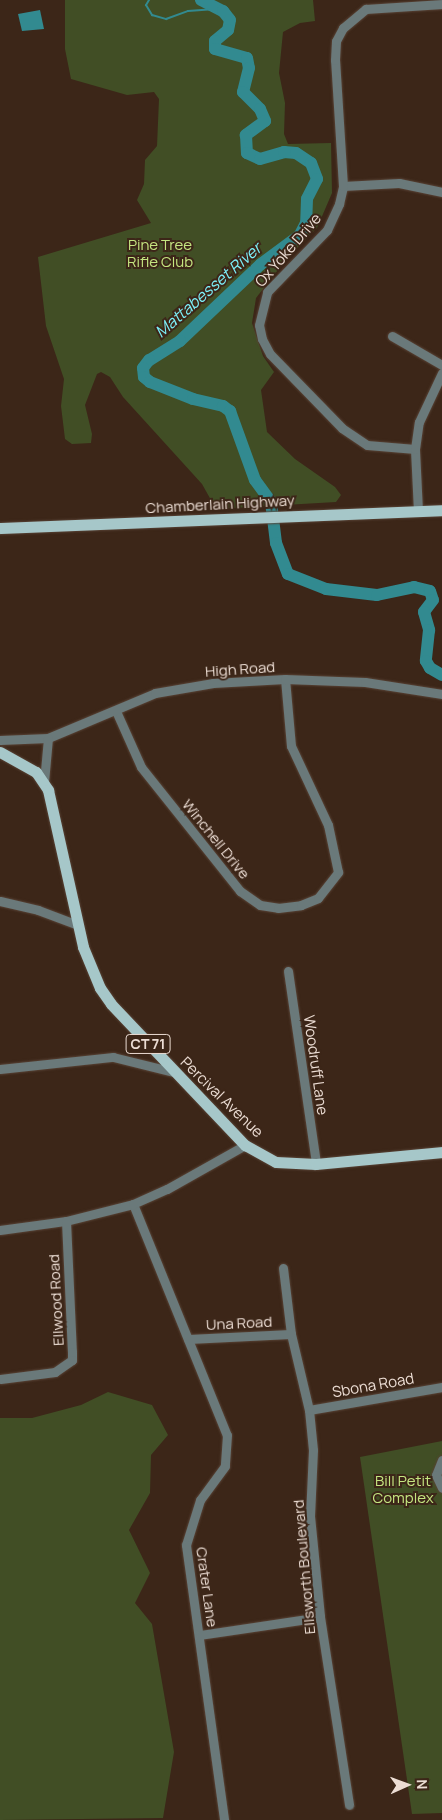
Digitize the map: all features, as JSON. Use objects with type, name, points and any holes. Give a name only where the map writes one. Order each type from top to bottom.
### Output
[{"type":"main road","name":"Chamberlain Highway","points":[[0,528],[442,510]]},
{"type":"main road","name":"Percival Avenue","points":[[0,752],[24,763],[44,782],[57,823],[78,925],[90,969],[100,988],[174,1072],[245,1145],[276,1162],[316,1164],[442,1152]]},
{"type":"street","name":"Ox Yoke Drive","points":[[415,449],[367,445],[356,439],[285,370],[262,339],[261,308],[267,292],[328,230],[343,186],[335,60],[336,41],[343,28],[352,17],[366,10],[442,4]]},
{"type":"street","points":[[343,186],[399,183],[442,192]]},
{"type":"street","points":[[392,336],[442,364]]},
{"type":"street","points":[[418,511],[415,449],[419,422],[442,373]]},
{"type":"street","name":"High Road","points":[[0,740],[48,738],[155,693],[213,683],[285,679],[365,682],[442,694]]},
{"type":"street","name":"Winchell Drive","points":[[116,710],[141,767],[240,891],[260,905],[278,908],[301,905],[318,898],[338,872],[328,825],[290,746],[285,679]]},
{"type":"street","points":[[44,782],[48,738]]},
{"type":"street","points":[[0,901],[38,910],[78,925]]},
{"type":"street","name":"Woodruff Lane","points":[[288,971],[316,1164]]},
{"type":"street","points":[[0,1069],[113,1057],[174,1072]]},
{"type":"street","points":[[0,1230],[66,1221],[133,1204],[167,1189],[245,1145]]},
{"type":"street","name":"Crater Lane","points":[[133,1204],[227,1435],[225,1466],[200,1500],[186,1545],[200,1635],[224,1820]]},
{"type":"street","name":"Ellwood Road","points":[[0,1379],[55,1372],[72,1360],[66,1221]]},
{"type":"street","name":"Ellsworth Boulevard","points":[[282,1268],[291,1334],[309,1410],[313,1450],[310,1516],[320,1617],[349,1805]]},
{"type":"street","name":"Una Road","points":[[188,1339],[291,1334]]},
{"type":"street","name":"Sbona Road","points":[[309,1410],[442,1387]]},
{"type":"street","points":[[442,1460],[436,1475],[442,1488]]},
{"type":"street","points":[[200,1635],[320,1617]]},
{"type":"green space","name":"Pine Tree Rifle Club","points":[[65,0],[313,0],[315,21],[300,23],[283,32],[279,73],[285,103],[284,134],[288,144],[331,143],[332,193],[317,228],[288,257],[256,298],[252,323],[263,356],[274,372],[261,390],[267,432],[295,459],[335,487],[341,495],[336,502],[216,509],[202,484],[123,397],[110,377],[101,372],[97,374],[85,405],[92,434],[91,443],[72,444],[65,439],[61,406],[64,379],[46,326],[38,257],[151,223],[137,200],[144,184],[145,160],[157,146],[159,99],[154,92],[127,95],[71,79],[65,49]]},
{"type":"green space","points":[[108,1392],[152,1405],[168,1435],[151,1455],[150,1493],[129,1530],[150,1573],[135,1603],[152,1624],[174,1752],[163,1818],[0,1820],[0,1418],[32,1418],[81,1405]]},
{"type":"green space","name":"Bill Petit Complex","points":[[442,1441],[442,1813],[412,1814],[360,1457]]},
{"type":"water","points":[[40,10],[44,29],[22,31],[18,14]]},
{"type":"waterway","points":[[149,0],[146,5],[152,15],[166,19],[188,11],[219,9]]},
{"type":"waterway","name":"Mattabesset River","points":[[201,0],[223,11],[230,20],[228,30],[215,41],[215,49],[247,58],[249,68],[243,92],[260,109],[265,121],[246,135],[247,153],[260,159],[284,152],[296,153],[311,163],[317,179],[307,199],[306,223],[300,235],[261,264],[180,341],[149,360],[143,368],[144,377],[150,382],[193,399],[223,406],[230,411],[255,480],[271,502],[276,543],[288,574],[326,589],[377,595],[414,587],[430,591],[433,600],[424,612],[429,630],[426,661],[430,668],[442,675]]}]
